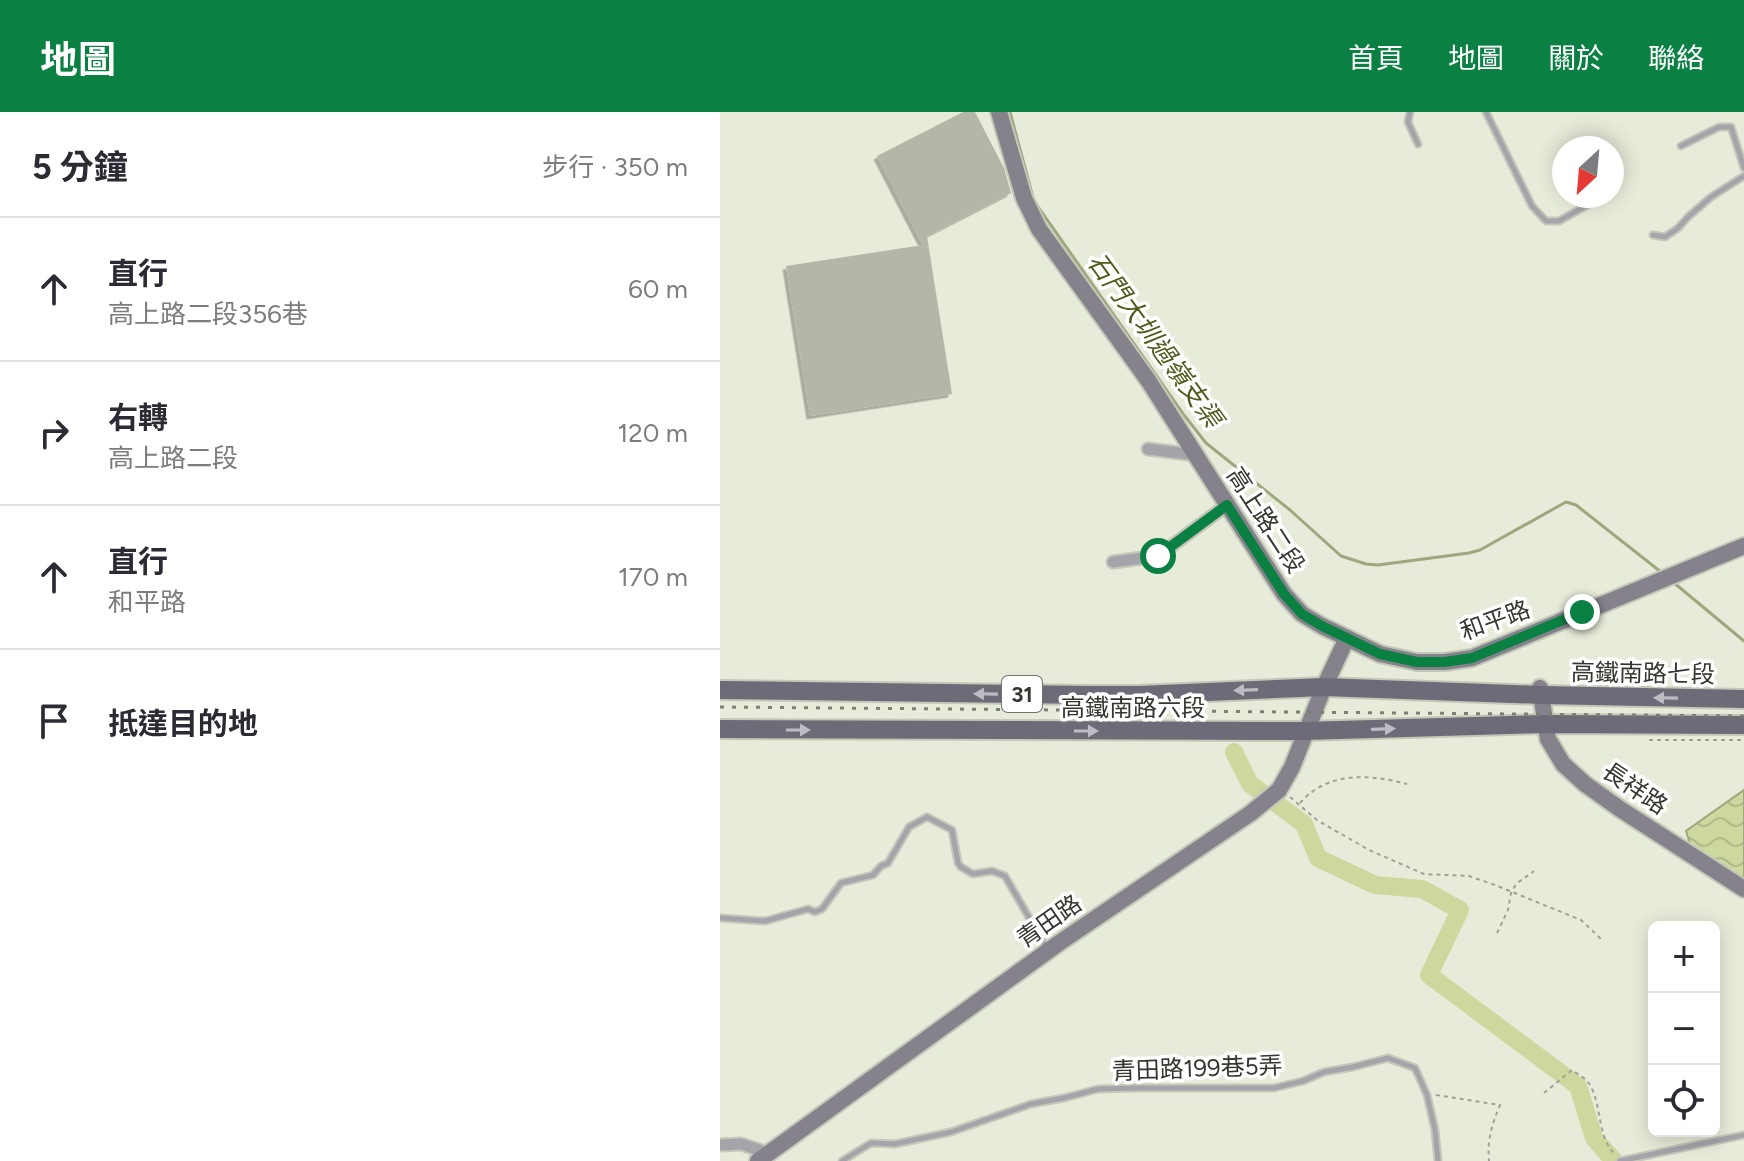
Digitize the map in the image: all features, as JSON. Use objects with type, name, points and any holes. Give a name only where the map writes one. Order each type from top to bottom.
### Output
[{"type":"main road","name":"高鐵南路六段","points":[[720,690],[1102,695],[1324,687],[1541,692]]},
{"type":"main road","name":"高鐵南路七段","points":[[1541,692],[1744,699]]},
{"type":"main road","name":"高鐵南路六段","points":[[720,729],[1305,731],[1545,724]]},
{"type":"main road","name":"31","points":[[1545,724],[1744,725]]},
{"type":"street","name":"高上路二段","points":[[999,112],[1024,198],[1039,229],[1148,380],[1284,594],[1302,614],[1347,638]]},
{"type":"street","points":[[1148,449],[1196,455]]},
{"type":"street","points":[[1113,562],[1158,556],[1227,505]]},
{"type":"street","name":"和平路","points":[[1347,638],[1380,654],[1417,662],[1472,658],[1744,546]]},
{"type":"street","points":[[1324,687],[1347,638]]},
{"type":"street","name":"青田路","points":[[769,1158],[1048,951],[1270,796],[1292,767],[1324,687]]},
{"type":"street","name":"長祥路","points":[[1541,692],[1548,739],[1563,764],[1620,809],[1744,889]]},
{"type":"street","points":[[720,1145],[741,1144],[769,1158]]},
{"type":"lane","points":[[1410,112],[1408,122],[1418,144]]},
{"type":"lane","points":[[1486,112],[1532,206],[1546,221],[1559,221],[1582,208]]},
{"type":"lane","points":[[1681,146],[1719,127],[1731,127],[1744,168]]},
{"type":"lane","points":[[1653,235],[1665,237],[1711,197],[1744,176]]},
{"type":"lane","points":[[720,918],[765,921],[808,909],[815,912],[822,909],[841,883],[873,875],[888,863],[909,827],[927,817],[952,830],[961,867],[973,874],[992,871],[1005,876],[1048,951]]},
{"type":"lane","name":"青田路199巷5弄","points":[[842,1161],[871,1143],[895,1144],[951,1132],[1031,1104],[1098,1089],[1274,1088],[1324,1072],[1388,1058],[1415,1068],[1427,1095],[1438,1161]]},
{"type":"lane","points":[[1621,1161],[1744,1135]]},
{"type":"path","points":[[1299,804],[1311,791],[1344,778],[1365,776],[1407,784]]},
{"type":"path","points":[[1270,796],[1299,804],[1340,834],[1404,866],[1424,874],[1469,876],[1581,920],[1601,939]]},
{"type":"path","points":[[1497,933],[1516,884],[1534,871]]},
{"type":"path","points":[[1544,1093],[1572,1070],[1587,1081],[1597,1104],[1606,1147],[1621,1161]]},
{"type":"path","points":[[1427,1095],[1500,1105],[1491,1126],[1489,1161]]},
{"type":"water","points":[[1744,790],[1744,881],[1691,847],[1686,831]]},
{"type":"building","points":[[963,112],[975,112],[1004,168],[1011,193],[927,236],[952,394],[810,416],[786,266],[923,245],[877,156]]},
{"type":"waterway","name":"石門大圳過嶺支渠","points":[[1010,112],[1034,201],[1184,415],[1206,443],[1290,510],[1341,556],[1378,565],[1469,553],[1480,550],[1566,502],[1576,505],[1661,572]]},
{"type":"waterway","name":"石門大圳過嶺支渠","points":[[1673,582],[1744,641]]},
{"type":"waterway","points":[[1234,752],[1250,784],[1304,824],[1318,858],[1375,885],[1422,889],[1460,910],[1429,975],[1578,1086],[1594,1138],[1614,1161]]},
{"type":"railway","points":[[720,707],[1744,716]]},
{"type":"route","points":[[1158,556],[1227,505],[1284,594],[1302,614],[1380,654],[1417,662],[1472,658],[1582,612]]}]
